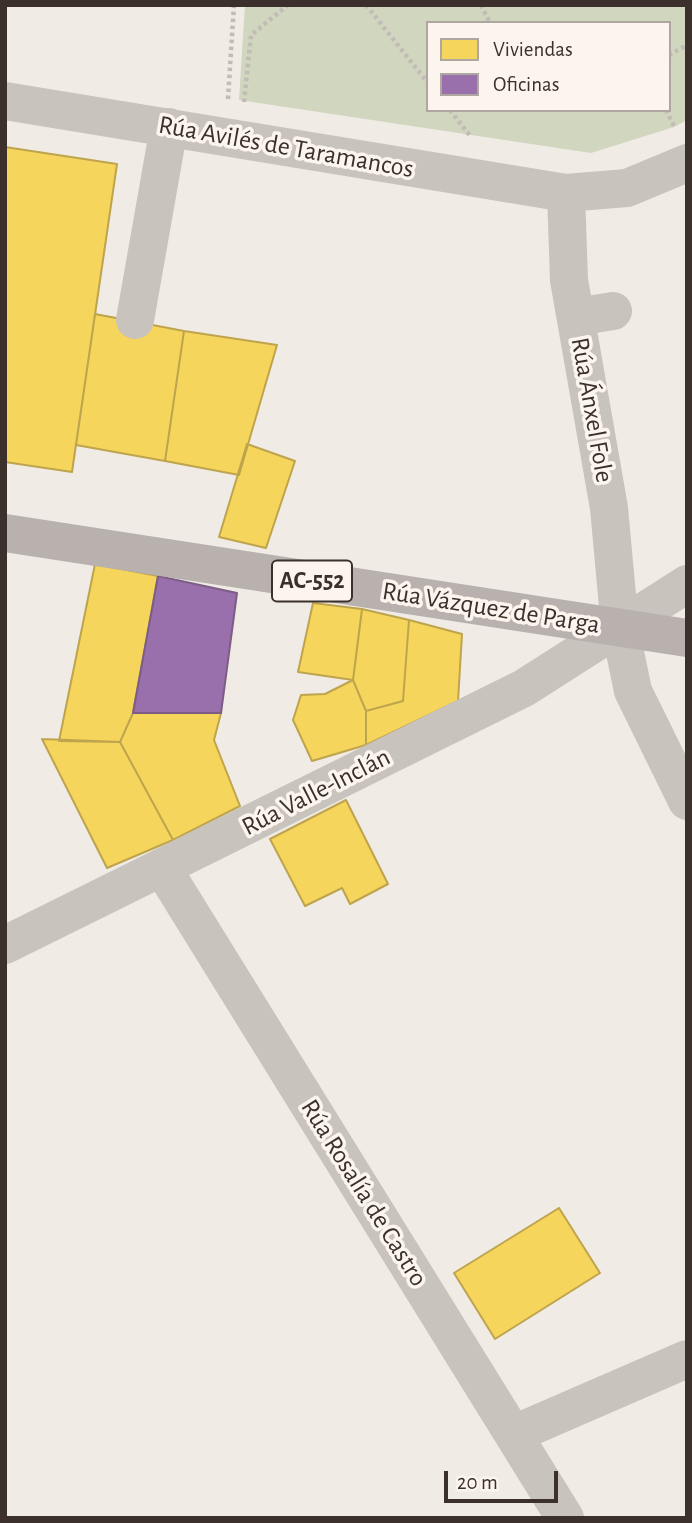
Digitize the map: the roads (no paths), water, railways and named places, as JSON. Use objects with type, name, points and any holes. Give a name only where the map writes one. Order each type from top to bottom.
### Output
[{"type":"main road","name":"Rúa Vázquez de Parga","points":[[5,533],[687,638]]},
{"type":"street","name":"Rúa Avilés de Taramancos","points":[[5,101],[566,193],[627,188],[687,163]]},
{"type":"street","points":[[135,320],[169,127]]},
{"type":"street","name":"Rúa Ánxel Fole","points":[[566,193],[569,280],[609,508],[620,628],[633,691],[687,801]]},
{"type":"street","points":[[576,317],[613,311]]},
{"type":"street","name":"Rúa Valle-Inclán","points":[[5,945],[524,688],[687,584]]},
{"type":"street","name":"Rúa Rosalía de Castro","points":[[163,869],[565,1518]]},
{"type":"street","points":[[514,1434],[687,1359]]}]
